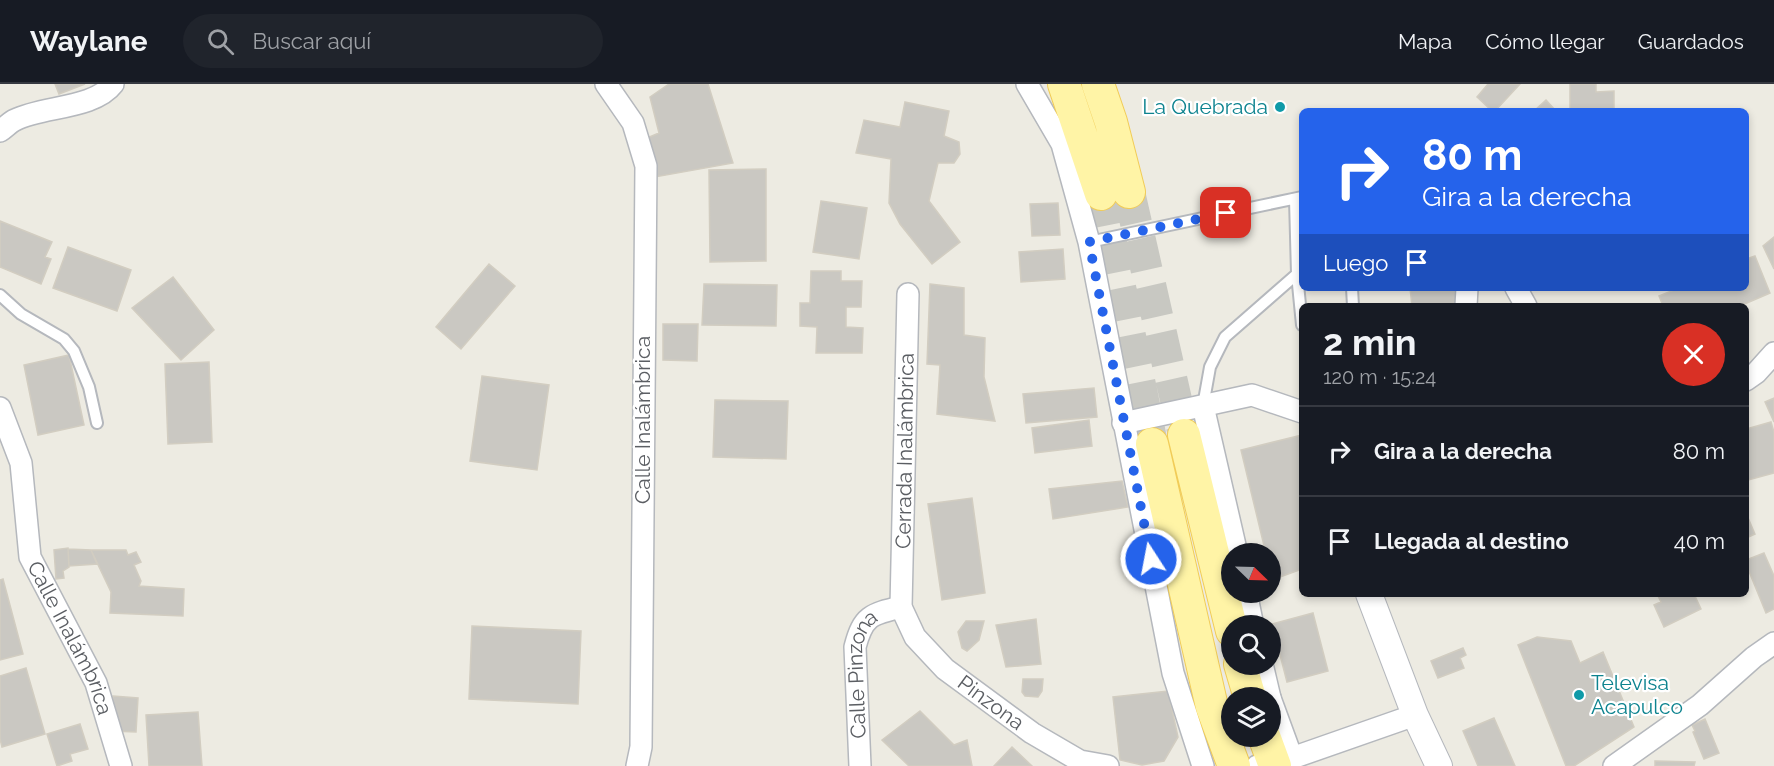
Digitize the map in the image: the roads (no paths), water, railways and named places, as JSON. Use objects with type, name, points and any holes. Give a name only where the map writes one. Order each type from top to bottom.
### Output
[{"type":"main road","points":[[1064,84],[1115,193],[1111,122],[1098,84]]},
{"type":"main road","points":[[1184,435],[1228,615]]},
{"type":"main road","points":[[1152,444],[1212,707],[1234,766]]},
{"type":"street","points":[[0,131],[15,120],[94,97],[109,89],[113,84]]},
{"type":"street","name":"Calle Inalámbrica","points":[[606,84],[633,123],[646,166],[640,747],[637,766]]},
{"type":"street","points":[[1027,84],[1062,144],[1089,242],[1173,673],[1203,766]]},
{"type":"street","name":"Cerrada Inalámbrica","points":[[901,607],[908,294]]},
{"type":"street","points":[[1749,378],[1756,374],[1774,353]]},
{"type":"street","points":[[1123,423],[1252,395],[1299,410]]},
{"type":"street","points":[[1203,406],[1234,543]]},
{"type":"street","name":"Calle Inalámbrica","points":[[0,408],[21,463],[30,557],[96,683],[121,766]]},
{"type":"street","points":[[1370,597],[1415,715],[1439,766]]},
{"type":"street","name":"Calle Pinzona","points":[[860,766],[855,647],[860,628],[876,612],[901,607]]},
{"type":"street","name":"Pinzona","points":[[901,607],[915,637],[945,669],[1032,733],[1080,761],[1108,766]]},
{"type":"street","points":[[1614,766],[1700,705],[1754,657],[1774,643]]},
{"type":"street","points":[[1272,758],[1415,715]]},
{"type":"lane","points":[[1089,242],[1298,198],[1297,274],[1300,303]]},
{"type":"lane","points":[[1203,406],[1210,367],[1225,337],[1297,274]]},
{"type":"lane","points":[[0,295],[21,314],[64,339],[74,351],[89,387],[97,423]]},
{"type":"tunnel","points":[[1129,192],[1184,435]]},
{"type":"tunnel","points":[[1101,194],[1152,444]]},
{"type":"place","name":"La Quebrada","points":[[1280,107]]},
{"type":"place","name":"Televisa Acapulco","points":[[1579,695]]}]
